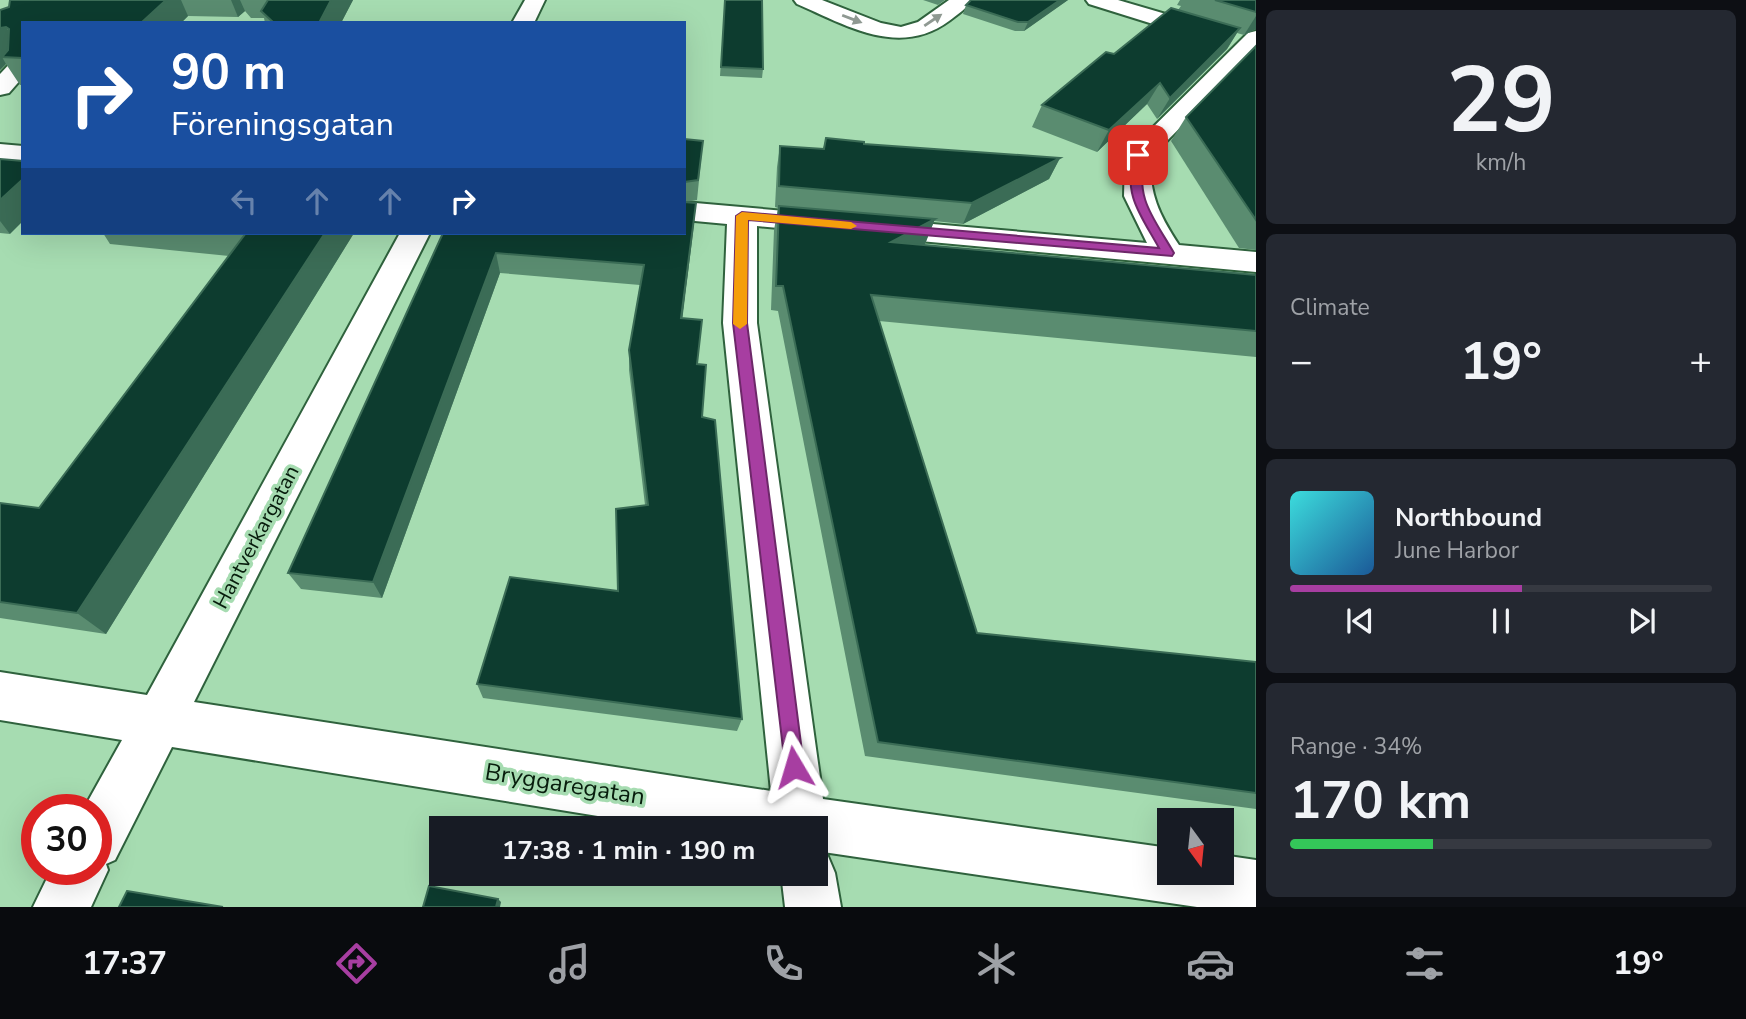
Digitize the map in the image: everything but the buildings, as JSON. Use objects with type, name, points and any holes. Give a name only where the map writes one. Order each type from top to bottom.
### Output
[{"type":"street","points":[[524,21],[535,0]]},
{"type":"street","points":[[804,0],[882,30],[901,34],[914,32],[963,0]]},
{"type":"street","points":[[1096,0],[1252,42]]},
{"type":"street","points":[[1168,253],[1141,205],[1134,181],[1138,155],[1252,42]]},
{"type":"street","points":[[0,88],[21,65]]},
{"type":"street","points":[[0,152],[21,154]]},
{"type":"street","points":[[686,211],[1256,262]]},
{"type":"street","points":[[742,216],[740,323],[800,816]]},
{"type":"street","name":"Hantverkargatan","points":[[112,811],[414,235]]},
{"type":"street","name":"Bryggaregatan","points":[[0,696],[161,720],[670,816]]},
{"type":"street","name":"Bryggaregatan","points":[[828,844],[1256,888]]},
{"type":"street","points":[[61,907],[73,885]]},
{"type":"street","points":[[810,886],[813,907]]},
{"type":"slow traffic","points":[[740,324],[742,216],[851,226]]},
{"type":"route","points":[[794,767],[740,323],[742,216],[1168,253],[1141,205],[1134,181],[1138,155]]}]
